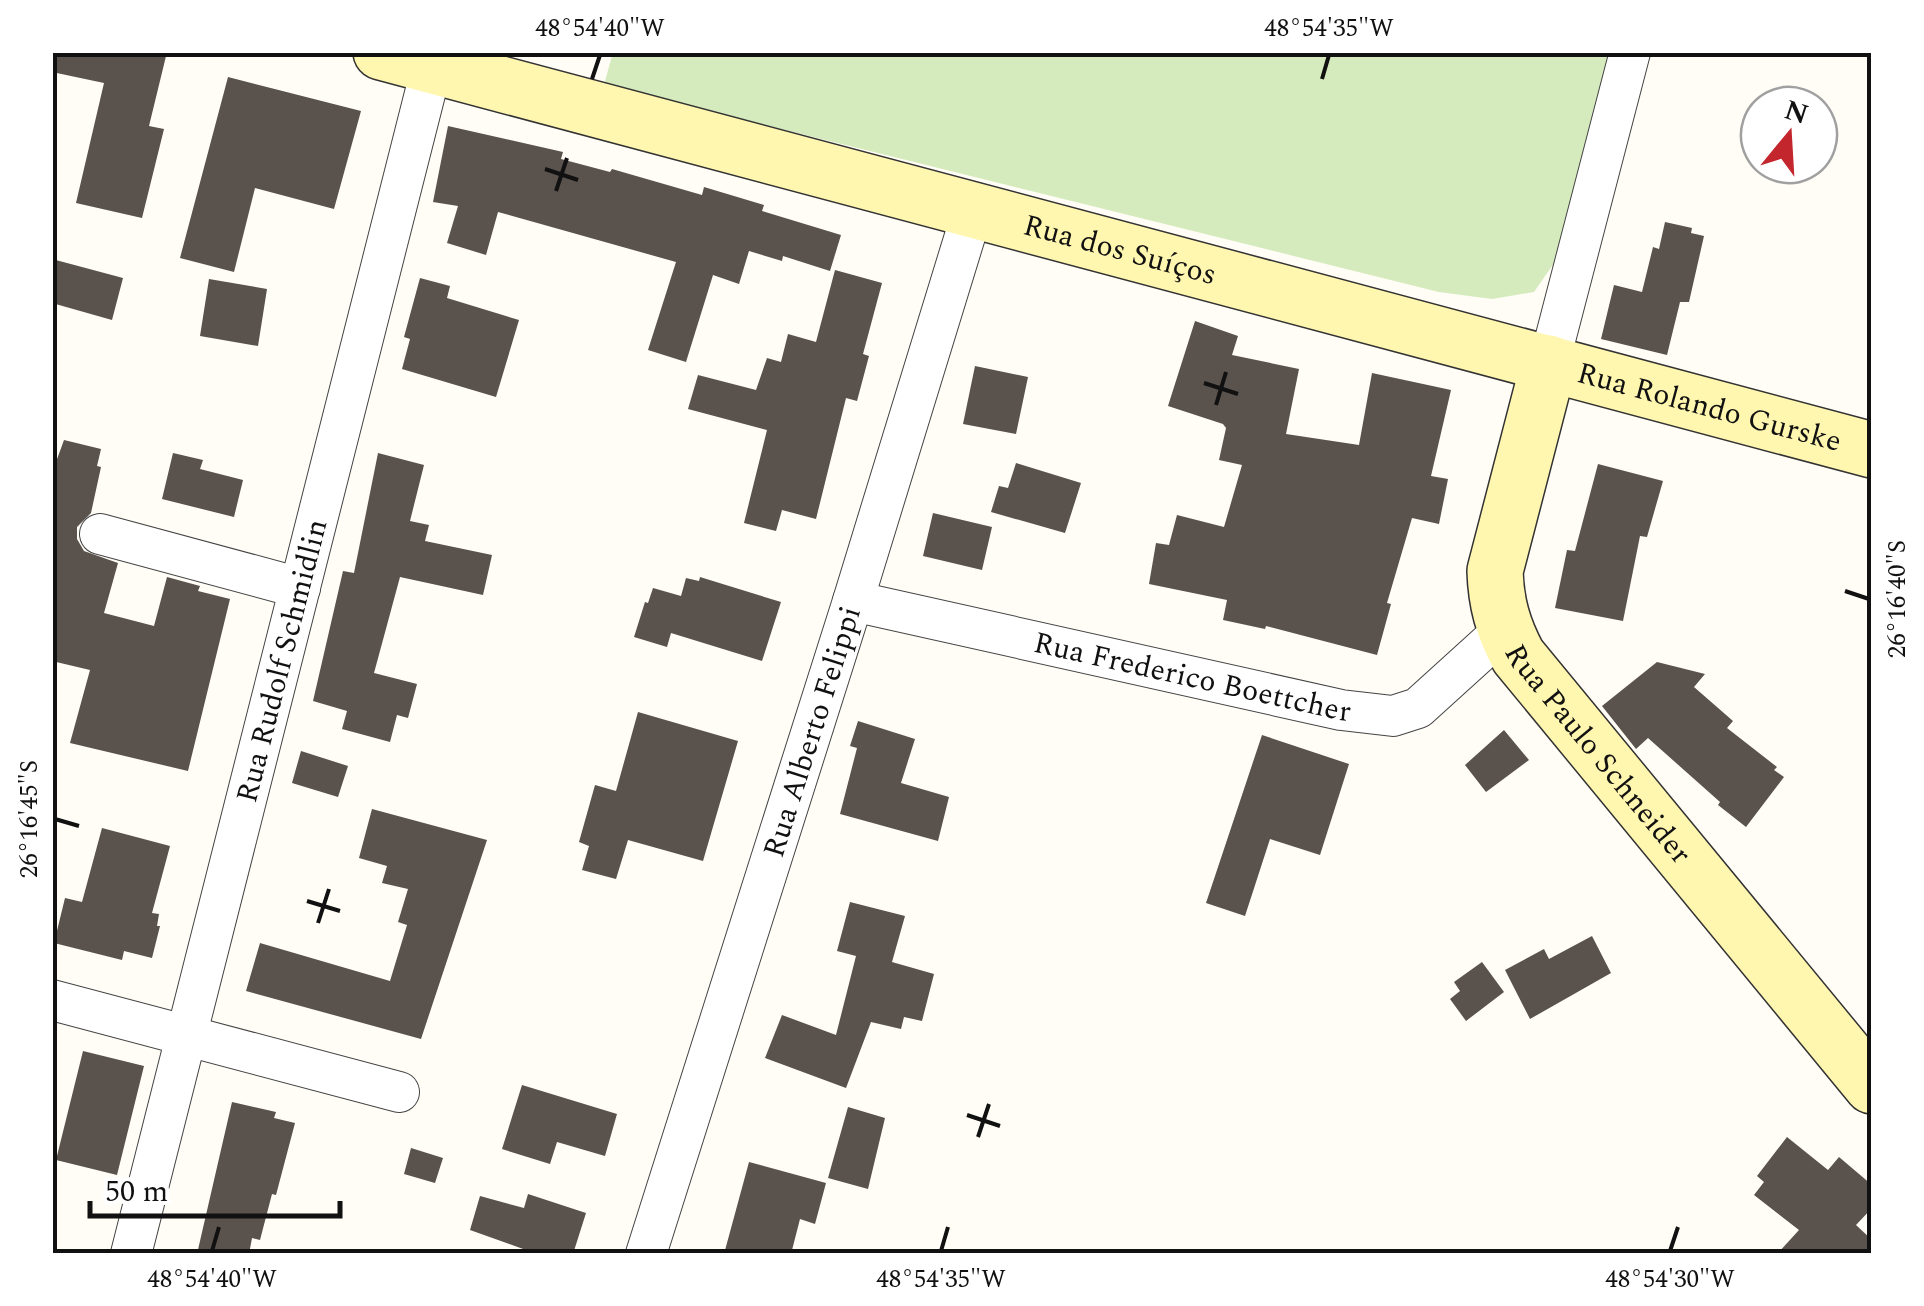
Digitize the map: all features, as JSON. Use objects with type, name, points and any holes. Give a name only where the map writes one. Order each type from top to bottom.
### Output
[{"type":"street","points":[[1548,363],[1630,52]]},
{"type":"street","name":"Rua dos Suíços","points":[[407,59],[1548,363]]},
{"type":"street","name":"Rua Rudolf Schmidlin","points":[[131,1254],[300,588],[407,59]]},
{"type":"street","name":"Rua Alberto Felippi","points":[[646,1254],[972,210]]},
{"type":"street","name":"Rua Rolando Gurske","points":[[1548,363],[1872,450]]},
{"type":"street","name":"Rua Paulo Schneider","points":[[1548,363],[1495,571],[1504,630],[1518,656],[1872,1086]]},
{"type":"street","points":[[100,534],[300,588]]},
{"type":"street","name":"Rua Frederico Boettcher","points":[[853,601],[1341,710],[1394,716],[1418,708],[1504,630]]},
{"type":"street","points":[[52,1000],[399,1092]]},
{"type":"green space","points":[[613,52],[1618,53],[1561,253],[1534,292],[1492,299],[1439,292],[604,85]]},
{"type":"building","points":[[52,52],[167,52],[149,126],[164,129],[142,218],[76,203],[104,83],[52,72]]},
{"type":"building","points":[[228,77],[361,111],[334,209],[255,188],[234,272],[180,258]]},
{"type":"building","points":[[448,126],[563,152],[561,159],[702,195],[704,187],[764,205],[762,211],[841,235],[830,271],[783,256],[782,261],[749,251],[739,284],[713,275],[686,362],[648,350],[676,262],[498,212],[486,255],[447,243],[458,206],[433,202]]},
{"type":"building","points":[[1665,222],[1692,228],[1691,233],[1704,236],[1689,302],[1680,302],[1667,355],[1601,339],[1614,285],[1642,292],[1653,247],[1659,249]]},
{"type":"building","points":[[52,259],[123,278],[112,320],[52,303]]},
{"type":"building","points":[[835,270],[882,283],[863,354],[869,356],[857,401],[846,398],[816,519],[782,510],[776,531],[744,523],[767,430],[688,409],[698,375],[756,390],[767,358],[781,362],[788,334],[816,342]]},
{"type":"building","points":[[420,278],[450,286],[447,298],[519,320],[496,397],[402,369],[410,339],[404,337]]},
{"type":"building","points":[[209,279],[267,289],[258,346],[200,336]]},
{"type":"building","points":[[1195,321],[1238,336],[1232,355],[1299,369],[1286,434],[1359,445],[1372,373],[1451,390],[1431,476],[1448,479],[1439,524],[1412,518],[1387,603],[1391,604],[1377,655],[1266,626],[1265,629],[1223,620],[1227,600],[1149,584],[1156,543],[1169,545],[1177,515],[1224,527],[1242,465],[1219,460],[1226,428],[1223,424],[1168,406]]},
{"type":"building","points":[[975,366],[1028,377],[1016,434],[963,424]]},
{"type":"building","points":[[64,440],[101,449],[91,513],[77,527],[77,539],[84,551],[118,563],[104,613],[154,626],[167,577],[230,599],[188,771],[70,743],[90,670],[52,661],[52,473]]},
{"type":"building","points":[[173,453],[203,460],[200,469],[243,480],[234,517],[162,499]]},
{"type":"building","points":[[378,453],[424,465],[410,521],[429,525],[425,541],[492,555],[483,595],[400,577],[374,673],[417,684],[408,718],[397,715],[390,742],[342,729],[347,711],[313,701],[343,571],[354,573]]},
{"type":"building","points":[[1016,463],[1081,483],[1065,533],[991,512],[999,486],[1008,488]]},
{"type":"building","points":[[1598,464],[1663,481],[1647,537],[1640,536],[1623,621],[1555,608],[1567,550],[1575,551]]},
{"type":"building","points":[[933,513],[992,527],[982,570],[923,556]]},
{"type":"building","points":[[700,577],[781,602],[762,661],[671,633],[667,647],[634,637],[653,588],[681,596],[686,578],[699,581]]},
{"type":"building","points":[[1657,662],[1705,674],[1694,687],[1733,721],[1727,728],[1777,767],[1774,770],[1784,777],[1746,827],[1648,738],[1636,749],[1602,706]]},
{"type":"building","points":[[638,712],[738,741],[703,861],[628,840],[616,879],[582,870],[589,846],[579,842],[595,785],[616,791]]},
{"type":"building","points":[[858,721],[915,739],[901,783],[949,797],[938,841],[840,814],[857,748],[850,746]]},
{"type":"building","points":[[1504,730],[1529,760],[1486,792],[1465,765]]},
{"type":"building","points":[[1262,735],[1349,764],[1320,855],[1270,839],[1245,916],[1206,903]]},
{"type":"building","points":[[301,751],[348,766],[338,797],[292,783]]},
{"type":"building","points":[[372,809],[487,840],[421,1039],[246,991],[260,943],[390,981],[407,925],[398,922],[408,889],[382,883],[387,866],[359,858]]},
{"type":"building","points":[[102,828],[170,846],[152,913],[159,914],[160,926],[152,958],[124,951],[122,960],[54,943],[65,898],[82,902]]},
{"type":"building","points":[[850,902],[905,916],[892,962],[934,974],[922,1021],[904,1017],[901,1029],[871,1022],[846,1088],[765,1058],[782,1015],[836,1035],[856,956],[837,951]]},
{"type":"building","points":[[1592,936],[1611,973],[1530,1019],[1505,970],[1544,949],[1549,959]]},
{"type":"building","points":[[1482,962],[1504,992],[1466,1021],[1450,999],[1460,991],[1454,982]]},
{"type":"building","points":[[83,1051],[144,1066],[117,1175],[56,1160]]},
{"type":"building","points":[[522,1085],[617,1114],[605,1156],[557,1142],[550,1164],[502,1149]]},
{"type":"building","points":[[232,1102],[276,1112],[274,1118],[295,1123],[260,1240],[252,1238],[249,1254],[197,1254]]},
{"type":"building","points":[[848,1107],[885,1118],[868,1189],[828,1178]]},
{"type":"building","points":[[1787,1137],[1828,1170],[1839,1157],[1872,1185],[1872,1208],[1856,1225],[1872,1240],[1872,1254],[1777,1254],[1799,1230],[1754,1195],[1764,1182],[1757,1176]]},
{"type":"building","points":[[411,1148],[443,1158],[435,1183],[404,1174]]},
{"type":"building","points":[[749,1162],[826,1183],[815,1224],[800,1219],[791,1254],[724,1254]]},
{"type":"building","points":[[528,1194],[586,1213],[573,1254],[537,1254],[470,1230],[480,1196],[524,1208]]}]
